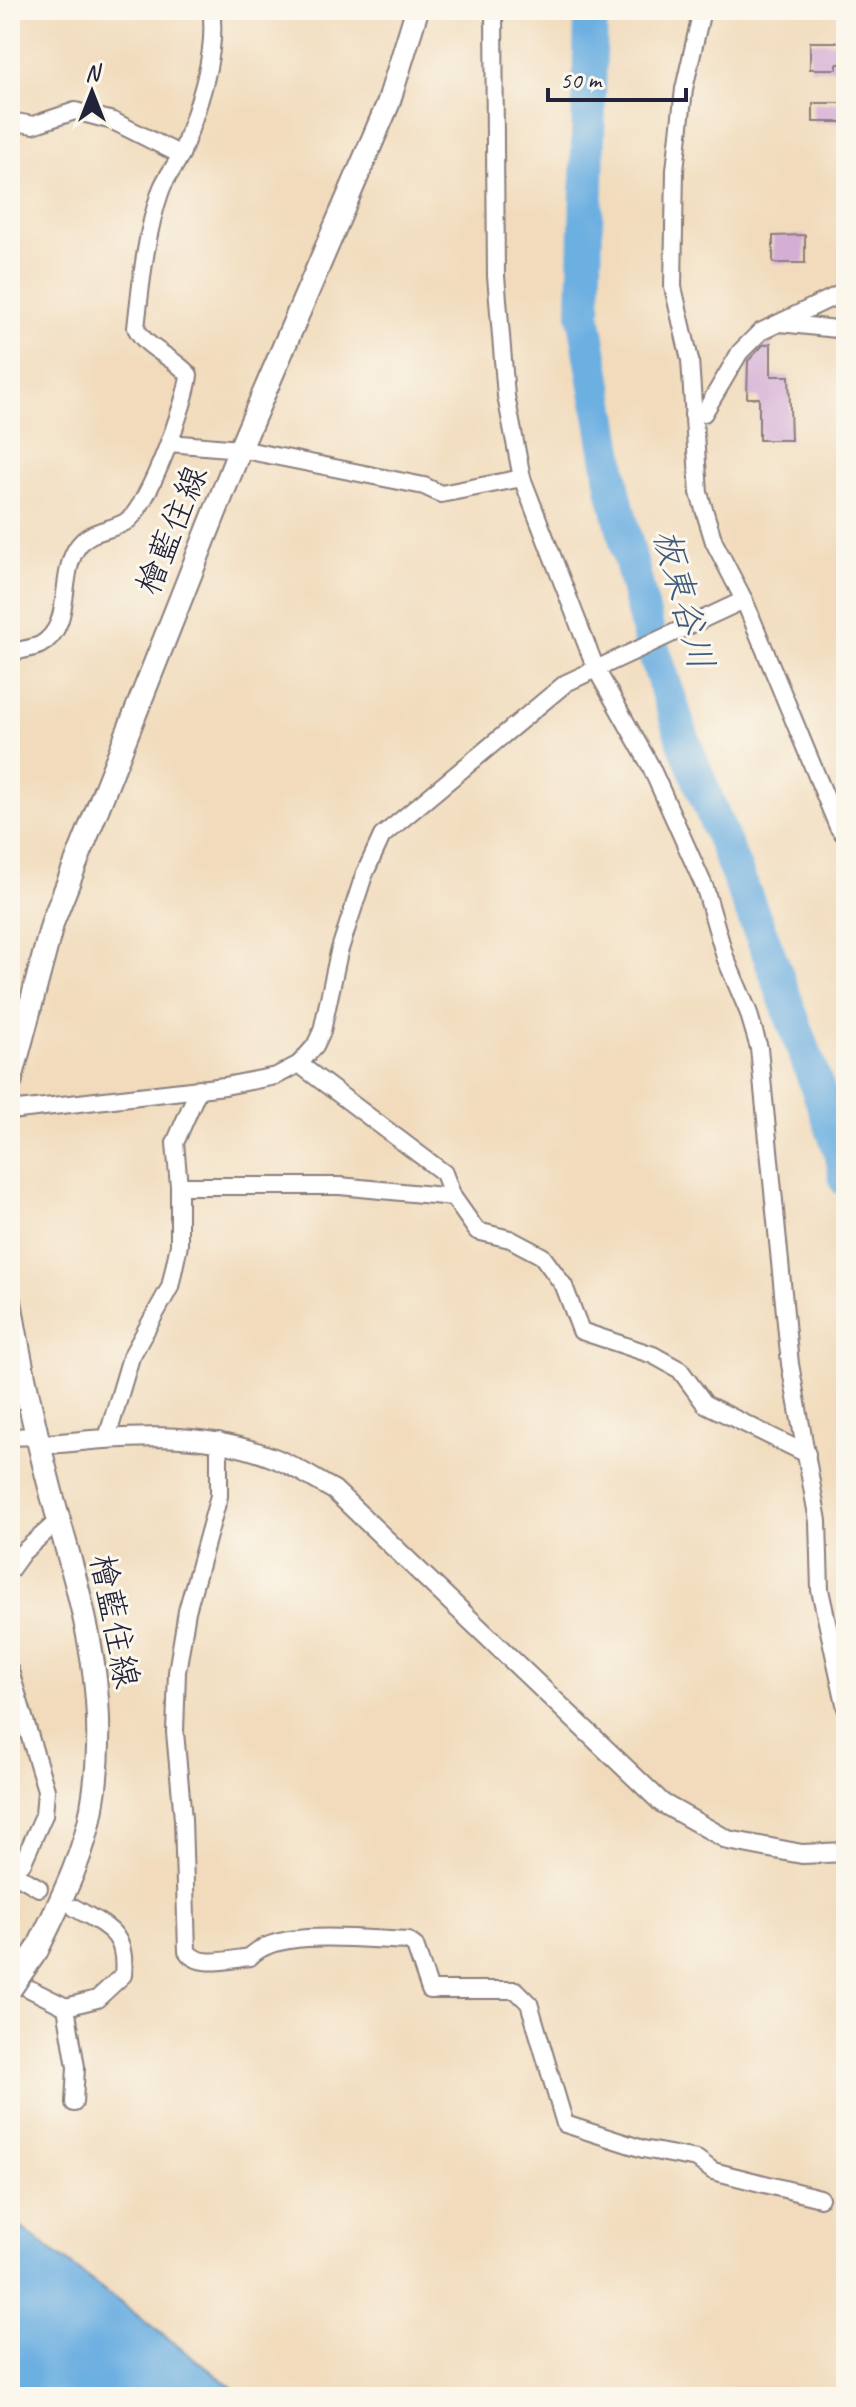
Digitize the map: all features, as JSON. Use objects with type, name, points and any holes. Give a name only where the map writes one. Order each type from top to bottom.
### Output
[{"type":"main road","name":"檜藍住線","points":[[10,1083],[53,921],[240,449],[388,104],[417,10]]},
{"type":"main road","name":"檜藍住線","points":[[10,1301],[21,1370],[59,1520],[81,1590],[94,1654],[98,1731],[92,1810],[63,1896],[37,1950],[10,1989]]},
{"type":"street","points":[[10,653],[40,645],[53,633],[77,546],[88,535],[128,520],[169,443],[188,391],[189,375],[179,364],[143,341],[136,328],[155,210],[163,186],[181,155],[214,36],[211,10]]},
{"type":"street","points":[[494,10],[496,276],[506,396],[522,478],[603,667],[705,888],[725,957],[748,1011],[759,1048],[790,1364],[818,1521],[820,1590],[846,1708]]},
{"type":"street","points":[[702,10],[684,89],[675,170],[673,287],[690,360],[699,493],[737,602],[838,827],[846,837]]},
{"type":"street","points":[[10,121],[33,125],[75,111],[113,121],[181,155]]},
{"type":"street","points":[[693,415],[704,413],[740,352],[760,332],[846,291]]},
{"type":"street","points":[[776,323],[846,330]]},
{"type":"street","points":[[169,443],[240,449],[424,486],[441,494],[522,478]]},
{"type":"street","points":[[10,1111],[276,1076],[299,1064],[315,1046],[322,1031],[339,952],[364,875],[382,836],[566,683],[737,602]]},
{"type":"street","points":[[299,1064],[444,1173],[453,1197],[477,1231],[510,1239],[542,1256],[564,1286],[581,1331],[653,1355],[680,1370],[705,1404],[807,1454]]},
{"type":"street","points":[[107,1438],[131,1357],[170,1287],[179,1245],[175,1143],[199,1088]]},
{"type":"street","points":[[179,1186],[340,1186],[453,1197]]},
{"type":"street","points":[[10,1437],[39,1441],[141,1434],[219,1441],[275,1458],[334,1490],[662,1803],[728,1840],[802,1854],[846,1852]]},
{"type":"street","points":[[219,1441],[219,1496],[187,1611],[177,1672],[175,1732],[183,1819],[187,1951],[191,1958],[202,1962],[250,1957],[260,1947],[293,1939],[408,1941],[415,1946],[430,1990],[516,1990],[529,2003],[565,2124],[643,2149],[697,2159],[713,2171],[820,2198]]},
{"type":"street","points":[[10,1570],[23,1552],[59,1520]]},
{"type":"street","points":[[10,1671],[46,1790],[44,1815],[23,1862],[10,1869],[39,1888]]},
{"type":"street","points":[[10,1979],[66,2007],[97,1999],[123,1975],[125,1954],[118,1934],[75,1908]]},
{"type":"street","points":[[66,2007],[76,2067],[74,2103]]},
{"type":"water","points":[[10,2219],[245,2397],[10,2397]]},
{"type":"building","points":[[810,42],[846,42],[844,64],[837,64],[837,69],[810,69]]},
{"type":"building","points":[[813,103],[844,103],[844,122],[813,122]]},
{"type":"building","points":[[805,235],[805,263],[773,263],[773,236]]},
{"type":"building","points":[[771,343],[771,376],[789,376],[791,440],[759,440],[759,398],[747,398],[748,361],[763,345]]},
{"type":"waterway","name":"板東谷川","points":[[591,10],[584,314],[614,492],[650,640],[684,742],[770,957],[842,1156],[846,1180]]}]
